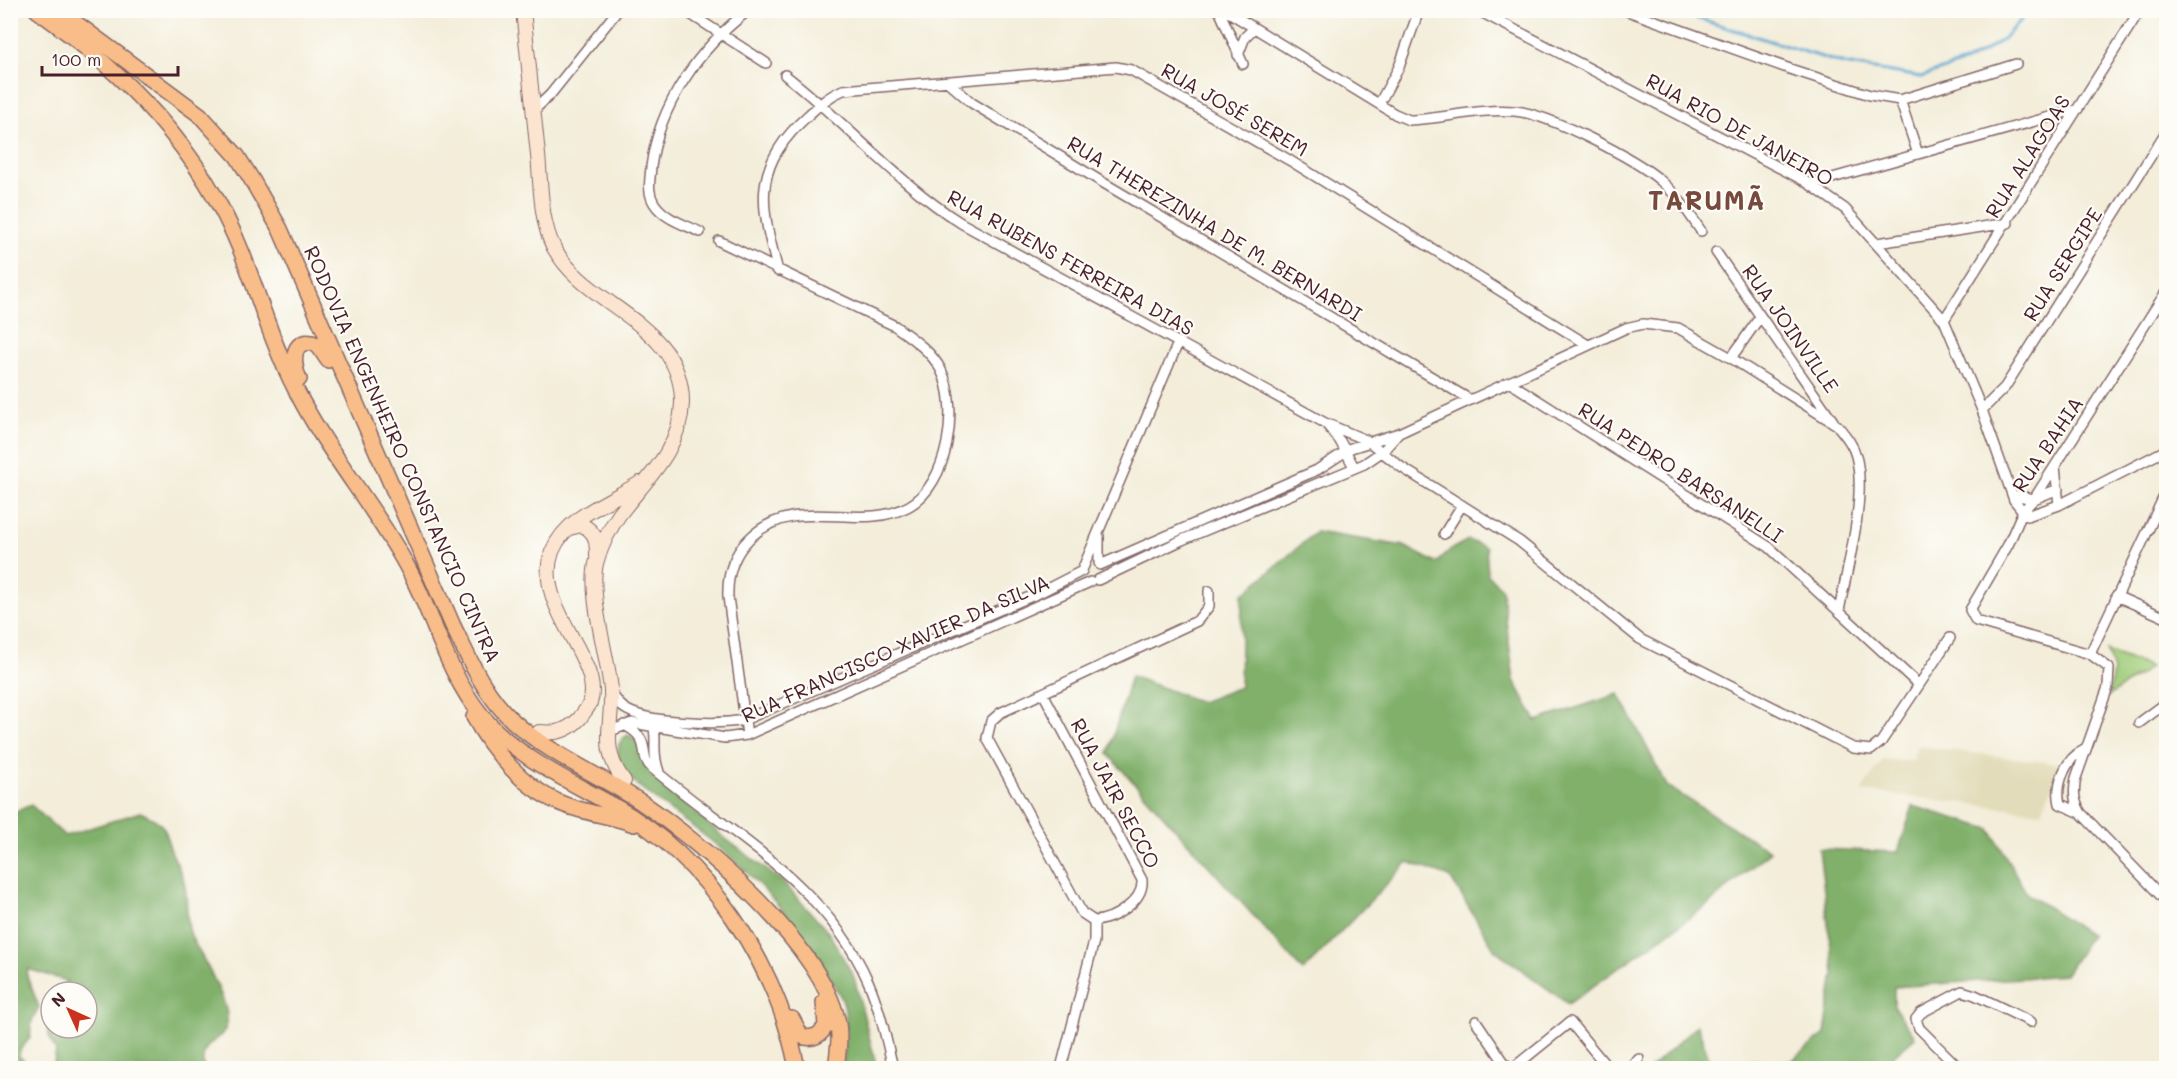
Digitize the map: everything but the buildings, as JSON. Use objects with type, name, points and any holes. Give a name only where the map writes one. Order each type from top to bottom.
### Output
[{"type":"main road","points":[[37,10],[90,49],[134,90],[172,133],[219,205],[241,251],[277,350],[297,393],[399,552],[462,687],[470,710],[495,749],[546,795],[559,803],[651,831],[706,883],[750,944],[784,1018],[797,1068]]},
{"type":"main road","name":"RODOVIA ENGENHEIRO CONSTANCIO CINTRA","points":[[58,10],[192,109],[237,156],[280,229],[414,538],[476,674],[512,720],[546,746],[666,820],[722,867],[777,923],[819,975],[837,1019],[836,1068]]},
{"type":"main road","points":[[523,10],[544,216],[554,247],[565,266],[580,280],[636,320],[656,339],[673,363],[679,379],[682,405],[679,428],[664,458],[618,516],[597,562]]},
{"type":"main road","points":[[414,538],[398,515],[322,349],[315,343],[303,344],[296,349],[293,362],[308,398],[396,532],[421,579],[464,677],[490,713],[535,762]]},
{"type":"main road","points":[[539,732],[552,734],[567,729],[590,704],[592,694],[585,667],[553,600],[549,583],[552,551],[569,528],[582,516],[645,481]]},
{"type":"main road","points":[[569,528],[582,525],[592,532],[597,544],[596,589],[611,692],[607,732],[609,753],[615,770],[624,782]]},
{"type":"main road","points":[[428,568],[451,607],[486,679],[506,704],[539,732],[624,782],[695,834],[788,944],[819,990],[824,998],[827,1018],[824,1029],[818,1035],[807,1038],[799,1035],[764,955],[727,898],[680,848],[616,807],[535,762],[491,725],[462,687]]},
{"type":"street","points":[[534,110],[550,95],[618,10]]},
{"type":"street","points":[[684,10],[766,63]]},
{"type":"street","points":[[700,232],[667,217],[652,201],[648,189],[653,151],[665,117],[695,65],[721,34],[749,10]]},
{"type":"street","points":[[1219,10],[1243,64]]},
{"type":"street","points":[[1225,10],[1409,120],[1513,110],[1560,124],[1645,169],[1660,180],[1681,201],[1701,231]]},
{"type":"street","points":[[1379,104],[1399,67],[1419,10]]},
{"type":"street","name":"RUA RIO DE JANEIRO","points":[[1477,10],[1811,184],[1845,209],[1944,320],[1982,410],[2013,495],[2023,511]]},
{"type":"street","points":[[1624,10],[1790,69],[1870,95],[1900,100],[2016,64]]},
{"type":"street","name":"RUA ALAGOAS","points":[[1944,320],[2008,223],[2140,10]]},
{"type":"street","points":[[2161,10],[2166,19]]},
{"type":"street","points":[[1238,55],[1245,37],[1253,28]]},
{"type":"street","name":"RUA JOSÉ SEREM","points":[[778,271],[765,210],[767,168],[782,142],[821,103],[843,90],[1116,67],[1131,70],[1289,160],[1588,345]]},
{"type":"street","name":"RUA RUBENS FERREIRA DIAS","points":[[785,75],[821,103],[932,205],[1178,343],[1325,423],[1368,441],[1383,451]]},
{"type":"street","name":"RUA THEREZINHA DE M. BERNARDI","points":[[947,81],[972,103],[1072,164],[1469,399]]},
{"type":"street","points":[[1900,100],[1918,154]]},
{"type":"street","points":[[1811,184],[2078,109]]},
{"type":"street","name":"RUA SERGIPE","points":[[1982,410],[2005,387],[2166,132]]},
{"type":"street","points":[[1877,243],[2008,223]]},
{"type":"street","points":[[719,241],[896,326],[930,354],[941,370],[948,388],[949,418],[946,450],[940,469],[924,494],[911,506],[893,513],[797,514],[772,522],[757,531],[735,557],[727,584],[747,735]]},
{"type":"street","name":"RUA JOINVILLE","points":[[1716,252],[1837,425]]},
{"type":"street","name":"RUA BAHIA","points":[[2090,654],[1976,621],[1970,610],[2008,545],[2023,511],[2034,499],[2055,467],[2166,292]]},
{"type":"street","points":[[1731,358],[1760,317]]},
{"type":"street","points":[[1082,570],[1089,562],[1100,564],[1317,470],[1345,452],[1368,441],[1400,433],[1626,328],[1643,324],[1660,324],[1678,328],[1731,358],[1837,425],[1849,439],[1856,454],[1859,473],[1858,502],[1839,611]]},
{"type":"street","points":[[1099,531],[1102,575],[1094,581],[1084,578],[1082,570],[1178,343]]},
{"type":"street","name":"RUA PEDRO BARSANELLI","points":[[1509,382],[1769,548],[1919,685]]},
{"type":"street","points":[[1325,423],[1340,441],[1354,467]]},
{"type":"street","name":"RUA FRANCISCO XAVIER DA SILVA","points":[[624,724],[675,729],[725,738],[747,735],[1354,467],[1383,451],[1400,433]]},
{"type":"street","points":[[2023,511],[2027,516],[2031,516],[2059,505],[2166,450]]},
{"type":"street","points":[[1383,451],[1401,467],[1549,563],[1640,639],[1853,748],[1871,750],[1881,742],[1950,638]]},
{"type":"street","points":[[1373,458],[1401,467]]},
{"type":"street","points":[[2055,467],[2059,505]]},
{"type":"street","points":[[2013,495],[2034,499],[2058,489]]},
{"type":"street","points":[[2081,813],[2073,791],[2084,750],[2110,676],[2105,663],[2090,654],[2166,492]]},
{"type":"street","points":[[1444,534],[1462,505]]},
{"type":"street","points":[[1120,555],[1125,567]]},
{"type":"street","name":"RUA FRANCISCO XAVIER DA SILVA","points":[[611,692],[624,708],[649,716],[702,724],[744,720],[1041,592],[1082,570]]},
{"type":"street","points":[[1061,1068],[1094,941],[1094,921],[1082,913],[987,738],[989,726],[995,716],[1197,621],[1209,606],[1209,591]]},
{"type":"street","points":[[2116,596],[2166,618]]},
{"type":"street","name":"RUA JAIR SECCO","points":[[1043,693],[1142,880],[1142,892],[1134,902],[1104,919],[1094,921]]},
{"type":"street","points":[[2139,723],[2166,703]]},
{"type":"street","points":[[649,716],[657,738],[653,753],[659,772]]},
{"type":"street","points":[[607,732],[624,724],[639,733],[648,763],[784,870],[831,919],[849,944],[868,980],[882,1018],[893,1068]]},
{"type":"street","points":[[657,738],[675,729]]},
{"type":"street","points":[[2084,750],[2071,759],[2063,774],[2058,795],[2060,804],[2081,813],[2166,901]]},
{"type":"street","points":[[1959,1068],[1919,1028],[1916,1019],[1921,1013],[1962,991],[2031,1022]]},
{"type":"street","points":[[1476,1021],[1508,1068]]},
{"type":"street","points":[[1513,1068],[1570,1022],[1608,1068]]},
{"type":"street","points":[[1629,1068],[1639,1059]]},
{"type":"shaded area","points":[[1917,746],[2062,764],[2042,812],[1861,791],[1883,760],[1913,761]]},
{"type":"green space","points":[[1316,532],[1404,546],[1436,563],[1453,548],[1468,540],[1486,547],[1488,575],[1502,589],[1514,680],[1536,721],[1619,694],[1667,786],[1770,851],[1709,904],[1568,1004],[1495,950],[1450,877],[1408,862],[1303,971],[1108,754],[1131,676],[1201,702],[1240,687],[1242,595]]},
{"type":"green space","points":[[2107,651],[2150,667],[2109,696],[2113,671]]},
{"type":"green space","points":[[628,735],[640,746],[651,773],[722,836],[783,882],[829,933],[854,977],[877,1068],[843,1068],[846,1029],[844,1005],[820,961],[777,904],[744,870],[709,839],[654,799],[626,774],[620,765],[618,747],[623,738]]},
{"type":"green space","points":[[31,805],[65,836],[140,812],[161,824],[184,881],[190,934],[221,993],[227,1015],[225,1030],[204,1052],[204,1068],[53,1068],[57,1066],[54,1062],[56,1051],[51,1040],[99,1040],[99,980],[64,980],[28,969],[27,976],[39,1007],[32,1020],[30,1038],[20,1050],[19,1056],[25,1061],[25,1068],[11,1068],[11,956],[20,944],[11,926],[11,813]]},
{"type":"green space","points":[[1913,806],[1990,829],[2027,894],[2091,935],[2065,975],[1894,987],[1894,1007],[1915,1037],[1879,1068],[1651,1068],[1697,1025],[1710,1060],[1791,1061],[1825,1034],[1834,973],[1819,849],[1898,852]]},
{"type":"waterway","points":[[1671,10],[1844,64],[1921,77],[1968,61],[2002,40],[2030,10]]},
{"type":"district","name":"TARUMÃ","points":[[1707,200]]}]
